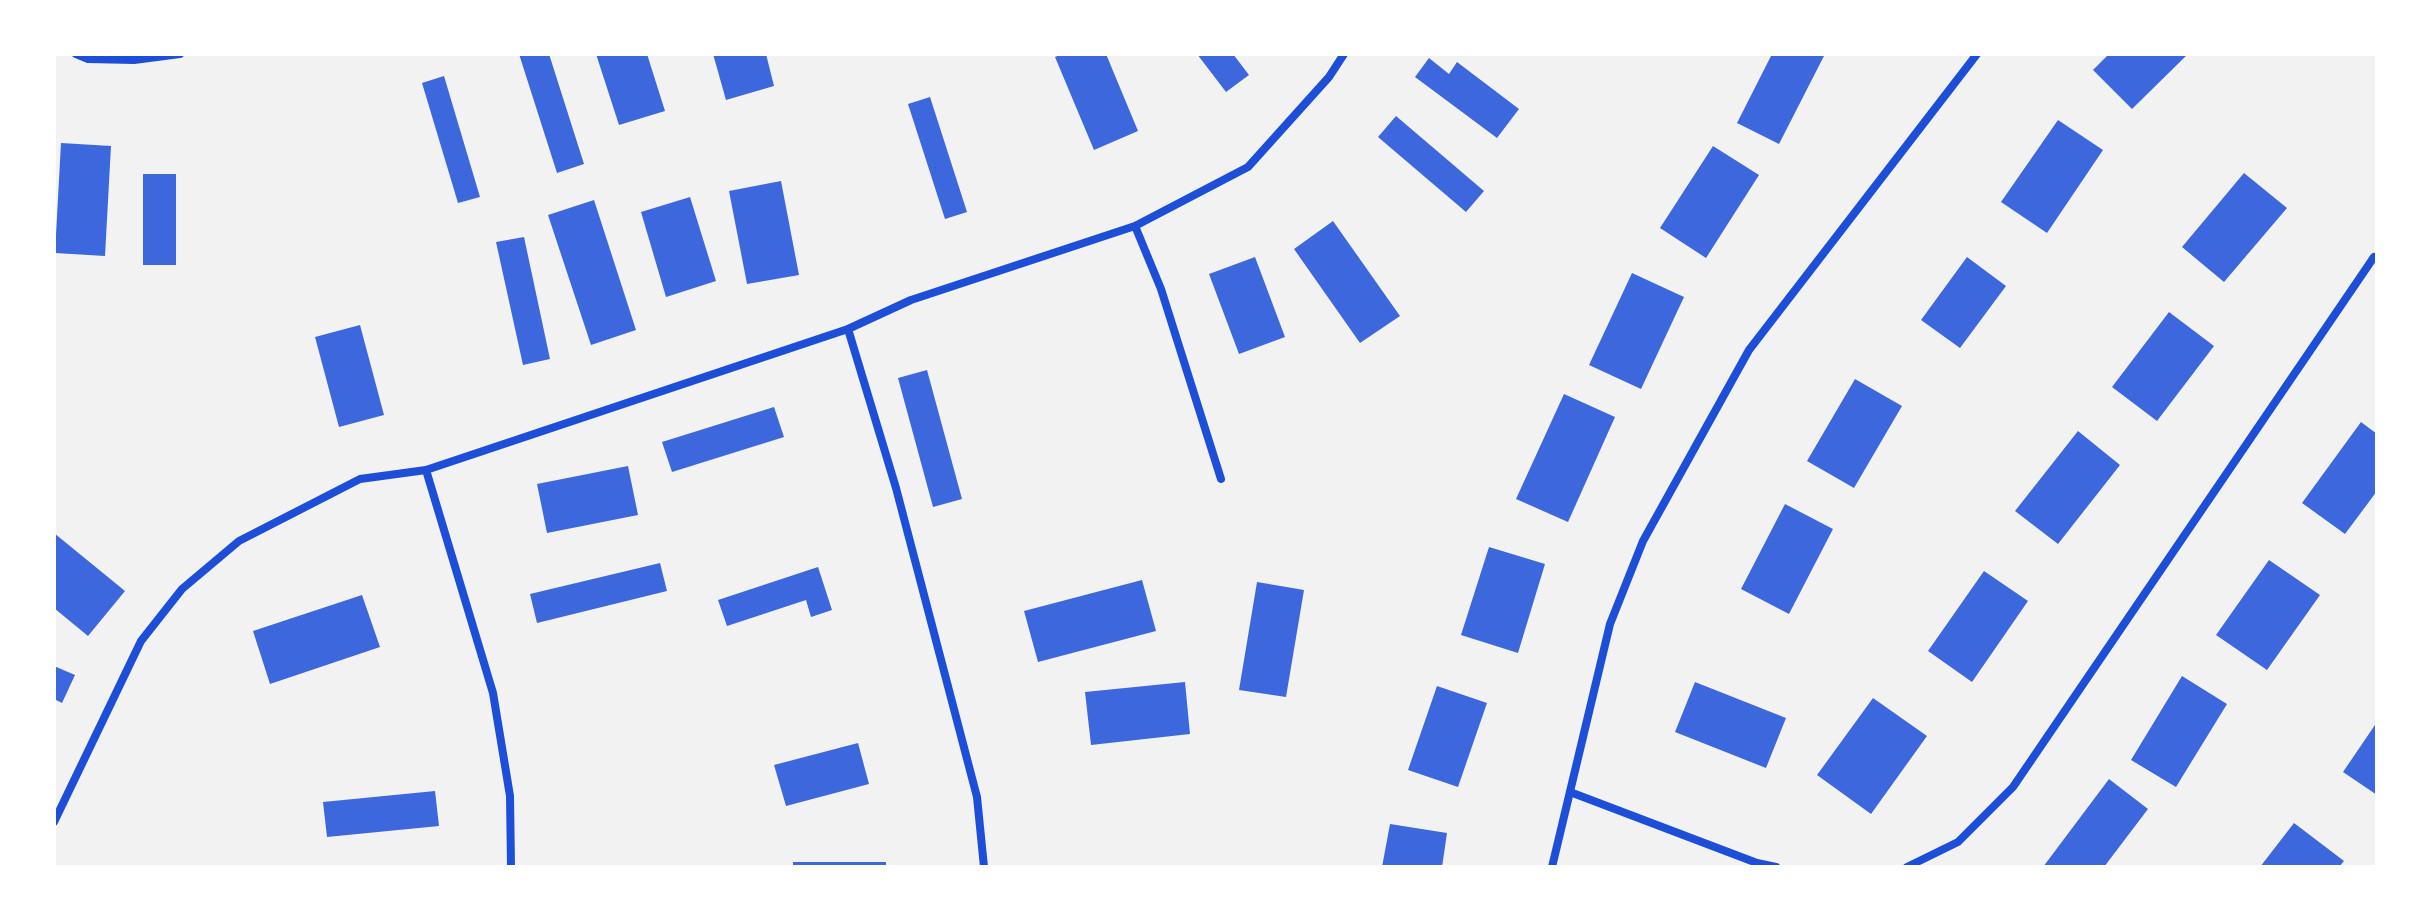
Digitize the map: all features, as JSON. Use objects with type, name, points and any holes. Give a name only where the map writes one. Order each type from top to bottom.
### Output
[{"type":"street","points":[[76,54],[88,59],[134,60],[180,54]]},
{"type":"street","points":[[54,822],[141,641],[182,589],[239,541],[360,479],[426,470],[848,329],[911,300],[1135,226],[1248,167],[1329,77],[1344,54]]},
{"type":"street","points":[[1552,867],[1610,624],[1643,541],[1749,350],[1977,54]]},
{"type":"street","points":[[1135,226],[1161,289],[1221,479]]},
{"type":"street","points":[[1907,867],[1958,842],[2013,787],[2374,257]]},
{"type":"street","points":[[848,329],[896,488],[977,797],[984,867]]},
{"type":"street","points":[[426,470],[493,693],[510,796],[511,867]]},
{"type":"street","points":[[1570,792],[1757,863],[1776,867]]},
{"type":"building","points":[[519,54],[549,54],[584,164],[557,173]]},
{"type":"building","points":[[596,54],[647,54],[665,111],[619,125]]},
{"type":"building","points":[[713,54],[766,54],[774,86],[726,100]]},
{"type":"building","points":[[1062,54],[1106,54],[1138,131],[1094,150],[1055,57]]},
{"type":"building","points":[[1197,54],[1233,54],[1249,75],[1226,92]]},
{"type":"building","points":[[1772,54],[1825,54],[1779,144],[1737,123]]},
{"type":"building","points":[[2109,54],[2188,54],[2132,109],[2093,70]]},
{"type":"building","points":[[1429,58],[1449,74],[1457,62],[1519,109],[1497,138],[1415,77]]},
{"type":"building","points":[[444,76],[480,197],[458,203],[422,83]]},
{"type":"building","points":[[930,97],[967,212],[945,219],[908,104]]},
{"type":"building","points":[[1396,116],[1484,191],[1466,212],[1378,137]]},
{"type":"building","points":[[2058,120],[2103,150],[2047,233],[2001,202]]},
{"type":"building","points":[[61,143],[111,146],[105,256],[55,253]]},
{"type":"building","points":[[1713,146],[1759,175],[1706,258],[1660,228]]},
{"type":"building","points":[[2244,173],[2287,208],[2224,282],[2182,247]]},
{"type":"building","points":[[143,174],[176,174],[176,265],[143,265]]},
{"type":"building","points":[[781,181],[799,275],[747,284],[729,191]]},
{"type":"building","points":[[690,197],[716,281],[666,297],[641,212]]},
{"type":"building","points":[[594,200],[636,330],[591,345],[548,215]]},
{"type":"building","points":[[1333,221],[1400,316],[1360,343],[1294,249]]},
{"type":"building","points":[[524,237],[550,359],[523,365],[496,242]]},
{"type":"building","points":[[1255,257],[1285,337],[1239,354],[1209,274]]},
{"type":"building","points":[[1967,257],[2006,286],[1960,348],[1921,320]]},
{"type":"building","points":[[1632,273],[1684,297],[1641,389],[1589,365]]},
{"type":"building","points":[[2169,312],[2214,346],[2157,421],[2112,387]]},
{"type":"building","points":[[360,325],[384,415],[339,427],[315,337]]},
{"type":"building","points":[[927,370],[962,499],[933,507],[898,378]]},
{"type":"building","points":[[1855,379],[1902,406],[1854,488],[1807,461]]},
{"type":"building","points":[[1564,394],[1615,417],[1568,522],[1516,499]]},
{"type":"building","points":[[774,407],[784,437],[672,472],[662,442]]},
{"type":"building","points":[[2361,422],[2377,434],[2377,491],[2345,534],[2302,503]]},
{"type":"building","points":[[2078,431],[2120,465],[2058,544],[2015,511]]},
{"type":"building","points":[[628,466],[638,515],[547,533],[537,484]]},
{"type":"building","points":[[1785,504],[1833,529],[1789,614],[1741,589]]},
{"type":"building","points":[[54,533],[125,591],[88,636],[54,608]]},
{"type":"building","points":[[1489,547],[1545,564],[1518,653],[1461,635]]},
{"type":"building","points":[[2269,560],[2320,595],[2267,670],[2216,635]]},
{"type":"building","points":[[660,563],[667,591],[537,623],[530,594]]},
{"type":"building","points":[[818,567],[832,610],[811,617],[806,600],[727,626],[718,600]]},
{"type":"building","points":[[1984,571],[2028,601],[1972,682],[1928,651]]},
{"type":"building","points":[[1142,580],[1156,631],[1038,662],[1024,611]]},
{"type":"building","points":[[1257,582],[1304,590],[1286,697],[1239,690]]},
{"type":"building","points":[[362,595],[380,647],[270,684],[253,631]]},
{"type":"building","points":[[54,666],[75,675],[62,703],[54,699]]},
{"type":"building","points":[[2182,676],[2227,704],[2176,787],[2131,760]]},
{"type":"building","points":[[1185,682],[1190,734],[1091,745],[1085,692]]},
{"type":"building","points":[[1695,682],[1786,718],[1766,768],[1675,732]]},
{"type":"building","points":[[1437,686],[1487,703],[1458,787],[1408,770]]},
{"type":"building","points":[[1873,698],[1927,736],[1871,814],[1817,775]]},
{"type":"building","points":[[2377,722],[2377,795],[2343,772]]},
{"type":"building","points":[[858,743],[869,784],[786,806],[774,765]]},
{"type":"building","points":[[2109,779],[2148,809],[2104,867],[2043,867]]},
{"type":"building","points":[[435,791],[439,826],[327,837],[323,802]]},
{"type":"building","points":[[2294,823],[2344,861],[2339,867],[2260,867]]},
{"type":"building","points":[[1390,824],[1447,833],[1442,867],[1382,867]]},
{"type":"building","points":[[793,862],[886,862],[886,867],[793,867]]}]
